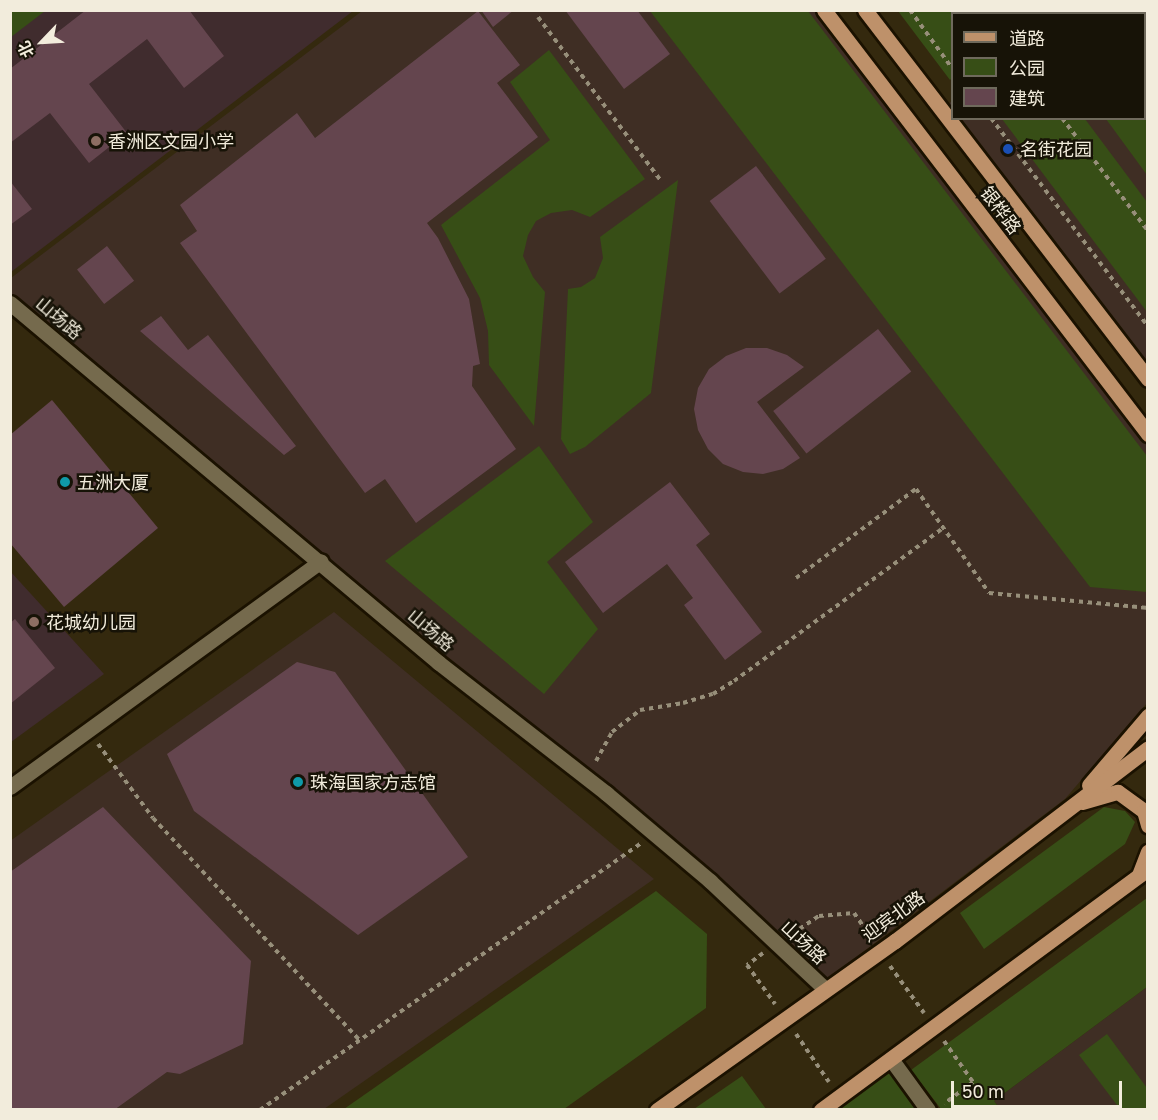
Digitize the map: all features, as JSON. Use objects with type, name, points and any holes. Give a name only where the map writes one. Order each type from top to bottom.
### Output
[{"type":"main road","name":"银桦路","points":[[824,10],[1148,434]]},
{"type":"main road","name":"银桦路","points":[[865,10],[1148,379]]},
{"type":"main road","points":[[1071,805],[1148,716]]},
{"type":"main road","name":"迎宾北路","points":[[657,1110],[825,988],[880,951],[1148,748]]},
{"type":"main road","points":[[1071,805],[1118,792],[1144,811],[1148,825]]},
{"type":"main road","points":[[821,1110],[1145,871],[1148,852]]},
{"type":"street","name":"山场路","points":[[10,303],[321,561],[439,663],[586,778],[710,881],[825,988]]},
{"type":"street","points":[[10,787],[321,561]]},
{"type":"street","points":[[891,1059],[928,1110]]},
{"type":"path","points":[[910,10],[951,67]]},
{"type":"path","points":[[538,16],[661,181]]},
{"type":"path","points":[[993,120],[1148,326]]},
{"type":"path","points":[[1064,120],[1148,231]]},
{"type":"path","points":[[795,578],[915,489],[989,593],[1148,608]]},
{"type":"path","points":[[586,778],[612,732],[640,711],[703,697],[734,681],[943,528]]},
{"type":"path","points":[[88,731],[153,818],[359,1040]]},
{"type":"path","points":[[260,1110],[654,835]]},
{"type":"path","points":[[839,1096],[747,965],[819,916],[855,913],[973,1082],[936,1110]]},
{"type":"shaded area","points":[[1072,10],[1147,11],[1147,379],[941,110],[951,102],[951,120],[1146,120],[1146,12],[1069,12]]},
{"type":"shaded area","name":"香洲区文园小学","points":[[11,11],[353,11],[11,272]]},
{"type":"shaded area","points":[[362,11],[820,11],[1147,442],[1147,703],[1065,799],[826,980],[657,830],[11,296],[11,278]]},
{"type":"shaded area","name":"花城幼儿园","points":[[10,571],[104,674],[11,742],[10,742]]},
{"type":"shaded area","points":[[334,612],[654,879],[324,1109],[11,1109],[10,841]]},
{"type":"shaded area","points":[[1147,987],[1147,1109],[1000,1109],[994,1101]]},
{"type":"green space","points":[[11,10],[45,10],[45,11],[11,37]]},
{"type":"green space","points":[[650,11],[808,11],[1147,456],[1147,592],[1090,587]]},
{"type":"green space","points":[[898,11],[1027,12],[951,12],[950,80]]},
{"type":"green space","points":[[1147,11],[1147,175],[1107,120],[1146,120],[1146,12],[1125,12]]},
{"type":"green space","points":[[549,50],[645,179],[590,217],[572,210],[551,213],[536,221],[528,235],[523,256],[533,277],[545,292],[534,426],[489,365],[488,331],[480,298],[441,225],[550,140],[510,82]]},
{"type":"green space","points":[[1003,120],[1086,120],[1147,202],[1147,312]]},
{"type":"green space","points":[[678,180],[651,393],[585,447],[570,454],[561,439],[568,289],[581,287],[595,278],[603,258],[600,237]]},
{"type":"green space","points":[[539,446],[593,522],[547,562],[598,629],[544,694],[385,561]]},
{"type":"green space","points":[[1104,807],[1125,811],[1135,822],[1125,844],[984,949],[960,913]]},
{"type":"green space","points":[[656,891],[707,934],[706,1008],[564,1109],[344,1109]]},
{"type":"green space","points":[[1147,898],[1147,987],[994,1101],[1000,1109],[941,1109],[911,1070]]},
{"type":"green space","points":[[1107,1034],[1147,1088],[1147,1109],[1120,1109],[1079,1055]]},
{"type":"green space","points":[[891,1060],[928,1110],[820,1110]]},
{"type":"green space","points":[[742,1076],[766,1109],[694,1109]]},
{"type":"building","points":[[86,10],[189,10],[224,56],[184,88],[147,39],[89,84],[127,133],[89,163],[50,113],[10,143],[10,69]]},
{"type":"building","points":[[481,10],[514,10],[493,27]]},
{"type":"building","points":[[565,10],[637,10],[670,54],[624,89]]},
{"type":"building","points":[[478,11],[520,65],[497,83],[538,137],[427,223],[438,238],[469,299],[480,364],[473,366],[472,386],[516,449],[416,523],[385,479],[365,493],[180,243],[197,231],[180,205],[297,113],[315,138]]},
{"type":"building","points":[[756,166],[826,259],[779,294],[710,201]]},
{"type":"building","points":[[10,181],[32,209],[10,225]]},
{"type":"building","points":[[107,246],[134,281],[104,304],[77,269]]},
{"type":"building","points":[[161,316],[188,350],[208,335],[296,446],[284,455],[140,331]]},
{"type":"building","points":[[878,329],[911,372],[806,453],[773,411]]},
{"type":"building","points":[[746,348],[767,348],[787,355],[804,367],[757,402],[800,458],[783,469],[763,474],[743,472],[723,464],[708,449],[698,430],[694,409],[698,388],[709,369],[726,356]]},
{"type":"building","name":"五洲大厦","points":[[52,400],[158,528],[64,607],[10,543],[10,435]]},
{"type":"building","points":[[670,482],[710,534],[696,545],[762,632],[725,660],[684,605],[693,598],[667,564],[603,613],[565,562]]},
{"type":"building","points":[[15,619],[55,668],[10,704],[10,623]]},
{"type":"building","name":"珠海国家方志馆","points":[[297,662],[335,672],[468,857],[358,935],[194,811],[167,754]]},
{"type":"building","points":[[103,807],[251,961],[243,1044],[180,1074],[167,1072],[114,1110],[10,1110],[10,872]]},
{"type":"place","name":"香洲区文园小学","points":[[96,141]]},
{"type":"place","name":"名街花园","points":[[1008,149]]},
{"type":"place","name":"五洲大厦","points":[[65,482]]},
{"type":"place","name":"花城幼儿园","points":[[34,622]]},
{"type":"place","name":"珠海国家方志馆","points":[[298,782]]}]
